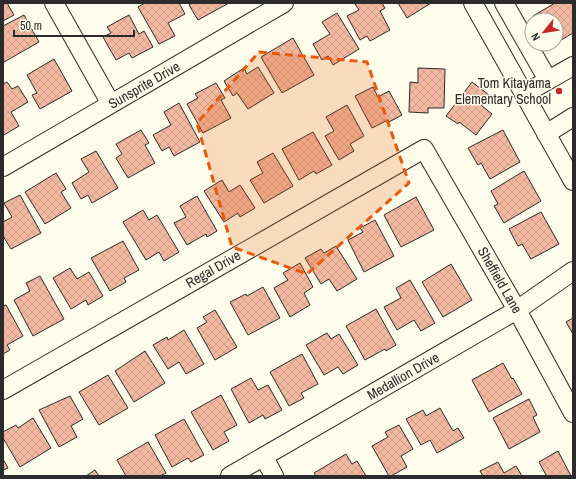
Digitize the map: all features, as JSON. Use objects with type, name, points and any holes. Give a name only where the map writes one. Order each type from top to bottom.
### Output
[{"type":"street","points":[[54,3],[111,104]]},
{"type":"street","name":"Sunsprite Drive","points":[[3,167],[111,104],[262,8],[284,3]]},
{"type":"street","points":[[472,3],[573,180]]},
{"type":"street","points":[[504,3],[548,80]]},
{"type":"street","points":[[524,94],[573,66]]},
{"type":"street","points":[[546,134],[573,117]]},
{"type":"street","name":"Sheffield Lane","points":[[424,149],[517,310],[573,413]]},
{"type":"street","name":"Regal Drive","points":[[3,390],[424,149]]},
{"type":"street","name":"Medallion Drive","points":[[230,476],[517,310],[573,271]]},
{"type":"street","points":[[264,456],[274,476]]},
{"type":"highlighted area","points":[[259,52],[367,62],[409,183],[307,274],[232,247],[197,123]]},
{"type":"building","points":[[3,3],[7,3],[14,15],[3,21]]},
{"type":"building","points":[[145,3],[179,3],[185,14],[168,23],[175,36],[159,44],[138,7]]},
{"type":"building","points":[[192,3],[229,3],[198,20],[189,5]]},
{"type":"building","points":[[382,3],[385,8],[380,11],[390,30],[370,41],[367,36],[360,40],[347,16],[359,10],[355,4]]},
{"type":"building","points":[[398,3],[431,3],[407,18]]},
{"type":"building","points":[[555,3],[573,3],[573,33],[564,38],[564,12],[540,12]]},
{"type":"building","points":[[337,13],[359,49],[333,65],[328,56],[322,60],[313,44],[330,34],[322,22]]},
{"type":"building","points":[[24,15],[39,42],[4,62],[3,26]]},
{"type":"building","points":[[129,15],[139,34],[144,31],[153,47],[132,58],[129,53],[116,60],[103,37],[111,33],[107,27]]},
{"type":"building","points":[[293,38],[314,75],[282,93],[261,57]]},
{"type":"building","points":[[54,59],[72,91],[40,109],[32,95],[37,93],[27,75]]},
{"type":"building","points":[[258,67],[274,93],[248,109],[237,93],[233,96],[224,81],[244,68],[247,74]]},
{"type":"building","points":[[418,68],[445,69],[444,108],[428,108],[428,113],[409,112],[410,82],[418,83]]},
{"type":"building","points":[[7,82],[12,89],[18,86],[28,102],[11,112],[19,126],[4,135],[3,84]]},
{"type":"building","points":[[472,82],[489,95],[481,105],[492,114],[476,135],[459,122],[458,124],[446,116]]},
{"type":"building","points":[[216,83],[225,98],[221,100],[231,118],[203,133],[187,104],[198,98],[195,94]]},
{"type":"building","points":[[373,87],[378,97],[389,91],[402,115],[389,122],[388,120],[372,128],[355,96]]},
{"type":"building","points":[[179,103],[200,142],[174,156],[169,147],[162,151],[153,135],[171,125],[164,112]]},
{"type":"building","points":[[347,105],[364,136],[350,144],[354,151],[339,160],[325,136],[334,131],[326,117]]},
{"type":"building","points":[[141,130],[149,143],[145,145],[155,163],[128,178],[116,158],[122,154],[116,144]]},
{"type":"building","points":[[503,130],[520,162],[490,179],[481,163],[478,165],[468,148]]},
{"type":"building","points":[[313,132],[332,165],[316,174],[314,171],[299,180],[282,149]]},
{"type":"building","points":[[96,151],[118,188],[92,203],[88,195],[81,199],[72,183],[89,172],[81,159]]},
{"type":"building","points":[[273,153],[293,186],[264,203],[250,180],[263,173],[257,162]]},
{"type":"building","points":[[524,171],[541,201],[504,223],[494,206],[498,204],[491,191]]},
{"type":"building","points":[[56,173],[66,189],[61,192],[71,208],[45,224],[25,192]]},
{"type":"building","points":[[222,180],[229,192],[240,185],[255,208],[240,217],[238,213],[224,222],[204,191]]},
{"type":"building","points":[[20,195],[41,233],[11,249],[3,236],[3,222],[12,217],[4,203]]},
{"type":"building","points":[[197,196],[217,231],[207,237],[206,234],[187,245],[174,223],[186,217],[180,206]]},
{"type":"building","points":[[416,197],[434,230],[401,247],[384,215]]},
{"type":"building","points":[[143,210],[149,220],[157,215],[179,252],[164,261],[159,252],[146,260],[123,222]]},
{"type":"building","points":[[541,212],[559,244],[531,259],[522,244],[518,246],[509,229]]},
{"type":"building","points":[[375,220],[394,256],[364,272],[348,240],[363,232],[360,228]]},
{"type":"building","points":[[123,241],[139,270],[124,278],[126,282],[110,291],[91,258]]},
{"type":"building","points":[[336,246],[357,279],[337,291],[329,279],[321,284],[305,258],[321,249],[324,253]]},
{"type":"building","points":[[300,263],[313,287],[304,293],[310,305],[290,317],[274,288],[288,280],[283,273]]},
{"type":"building","points":[[451,264],[472,300],[443,317],[422,282]]},
{"type":"building","points":[[70,268],[77,279],[89,272],[103,296],[88,305],[86,300],[71,309],[53,278]]},
{"type":"building","points":[[40,276],[64,319],[33,336],[14,300],[30,291],[26,283]]},
{"type":"building","points":[[410,280],[435,323],[421,331],[414,320],[397,330],[384,307],[401,298],[396,288]]},
{"type":"building","points":[[263,287],[280,318],[248,335],[230,302],[246,294],[247,296]]},
{"type":"building","points":[[6,305],[23,336],[7,345],[10,350],[3,354],[3,306]]},
{"type":"building","points":[[376,309],[396,345],[365,360],[346,326]]},
{"type":"building","points":[[215,310],[237,347],[215,360],[197,328],[207,322],[203,317]]},
{"type":"building","points":[[573,318],[573,334],[566,322]]},
{"type":"building","points":[[184,330],[204,364],[186,374],[179,362],[168,369],[153,345],[167,337],[168,340]]},
{"type":"building","points":[[327,333],[331,339],[339,334],[358,365],[343,374],[338,367],[324,375],[306,345]]},
{"type":"building","points":[[145,351],[165,383],[134,402],[115,371]]},
{"type":"building","points":[[302,354],[318,384],[301,393],[304,398],[289,406],[270,372]]},
{"type":"building","points":[[503,363],[522,394],[489,412],[472,380]]},
{"type":"building","points":[[108,375],[128,408],[99,425],[79,392]]},
{"type":"building","points":[[251,378],[258,390],[268,385],[282,410],[265,419],[263,415],[249,423],[231,389]]},
{"type":"building","points":[[221,395],[237,425],[224,432],[229,441],[213,450],[191,412]]},
{"type":"building","points":[[70,396],[83,419],[71,426],[77,437],[59,447],[39,410]]},
{"type":"building","points":[[529,399],[537,415],[533,417],[540,432],[509,449],[493,418]]},
{"type":"building","points":[[440,408],[453,431],[458,428],[464,438],[437,453],[430,440],[421,445],[406,419],[423,410],[426,416]]},
{"type":"building","points":[[33,418],[51,448],[20,467],[3,438],[3,432],[16,425],[18,428]]},
{"type":"building","points":[[184,419],[204,455],[191,462],[188,458],[172,467],[155,435]]},
{"type":"building","points":[[399,425],[413,449],[401,456],[407,467],[389,476],[372,446],[388,437],[385,432]]},
{"type":"building","points":[[148,442],[166,473],[160,476],[126,476],[117,460]]},
{"type":"building","points":[[558,451],[571,476],[544,476],[546,475],[539,462]]},
{"type":"building","points":[[346,454],[352,464],[357,461],[366,476],[316,476],[314,473]]},
{"type":"building","points":[[3,459],[8,468],[3,470]]},
{"type":"building","points":[[498,462],[504,473],[516,466],[522,476],[483,476],[480,471]]},
{"type":"building","points":[[95,470],[99,476],[86,476]]},
{"type":"place","name":"Tom Kitayama Elementary School","points":[[559,91]]}]
